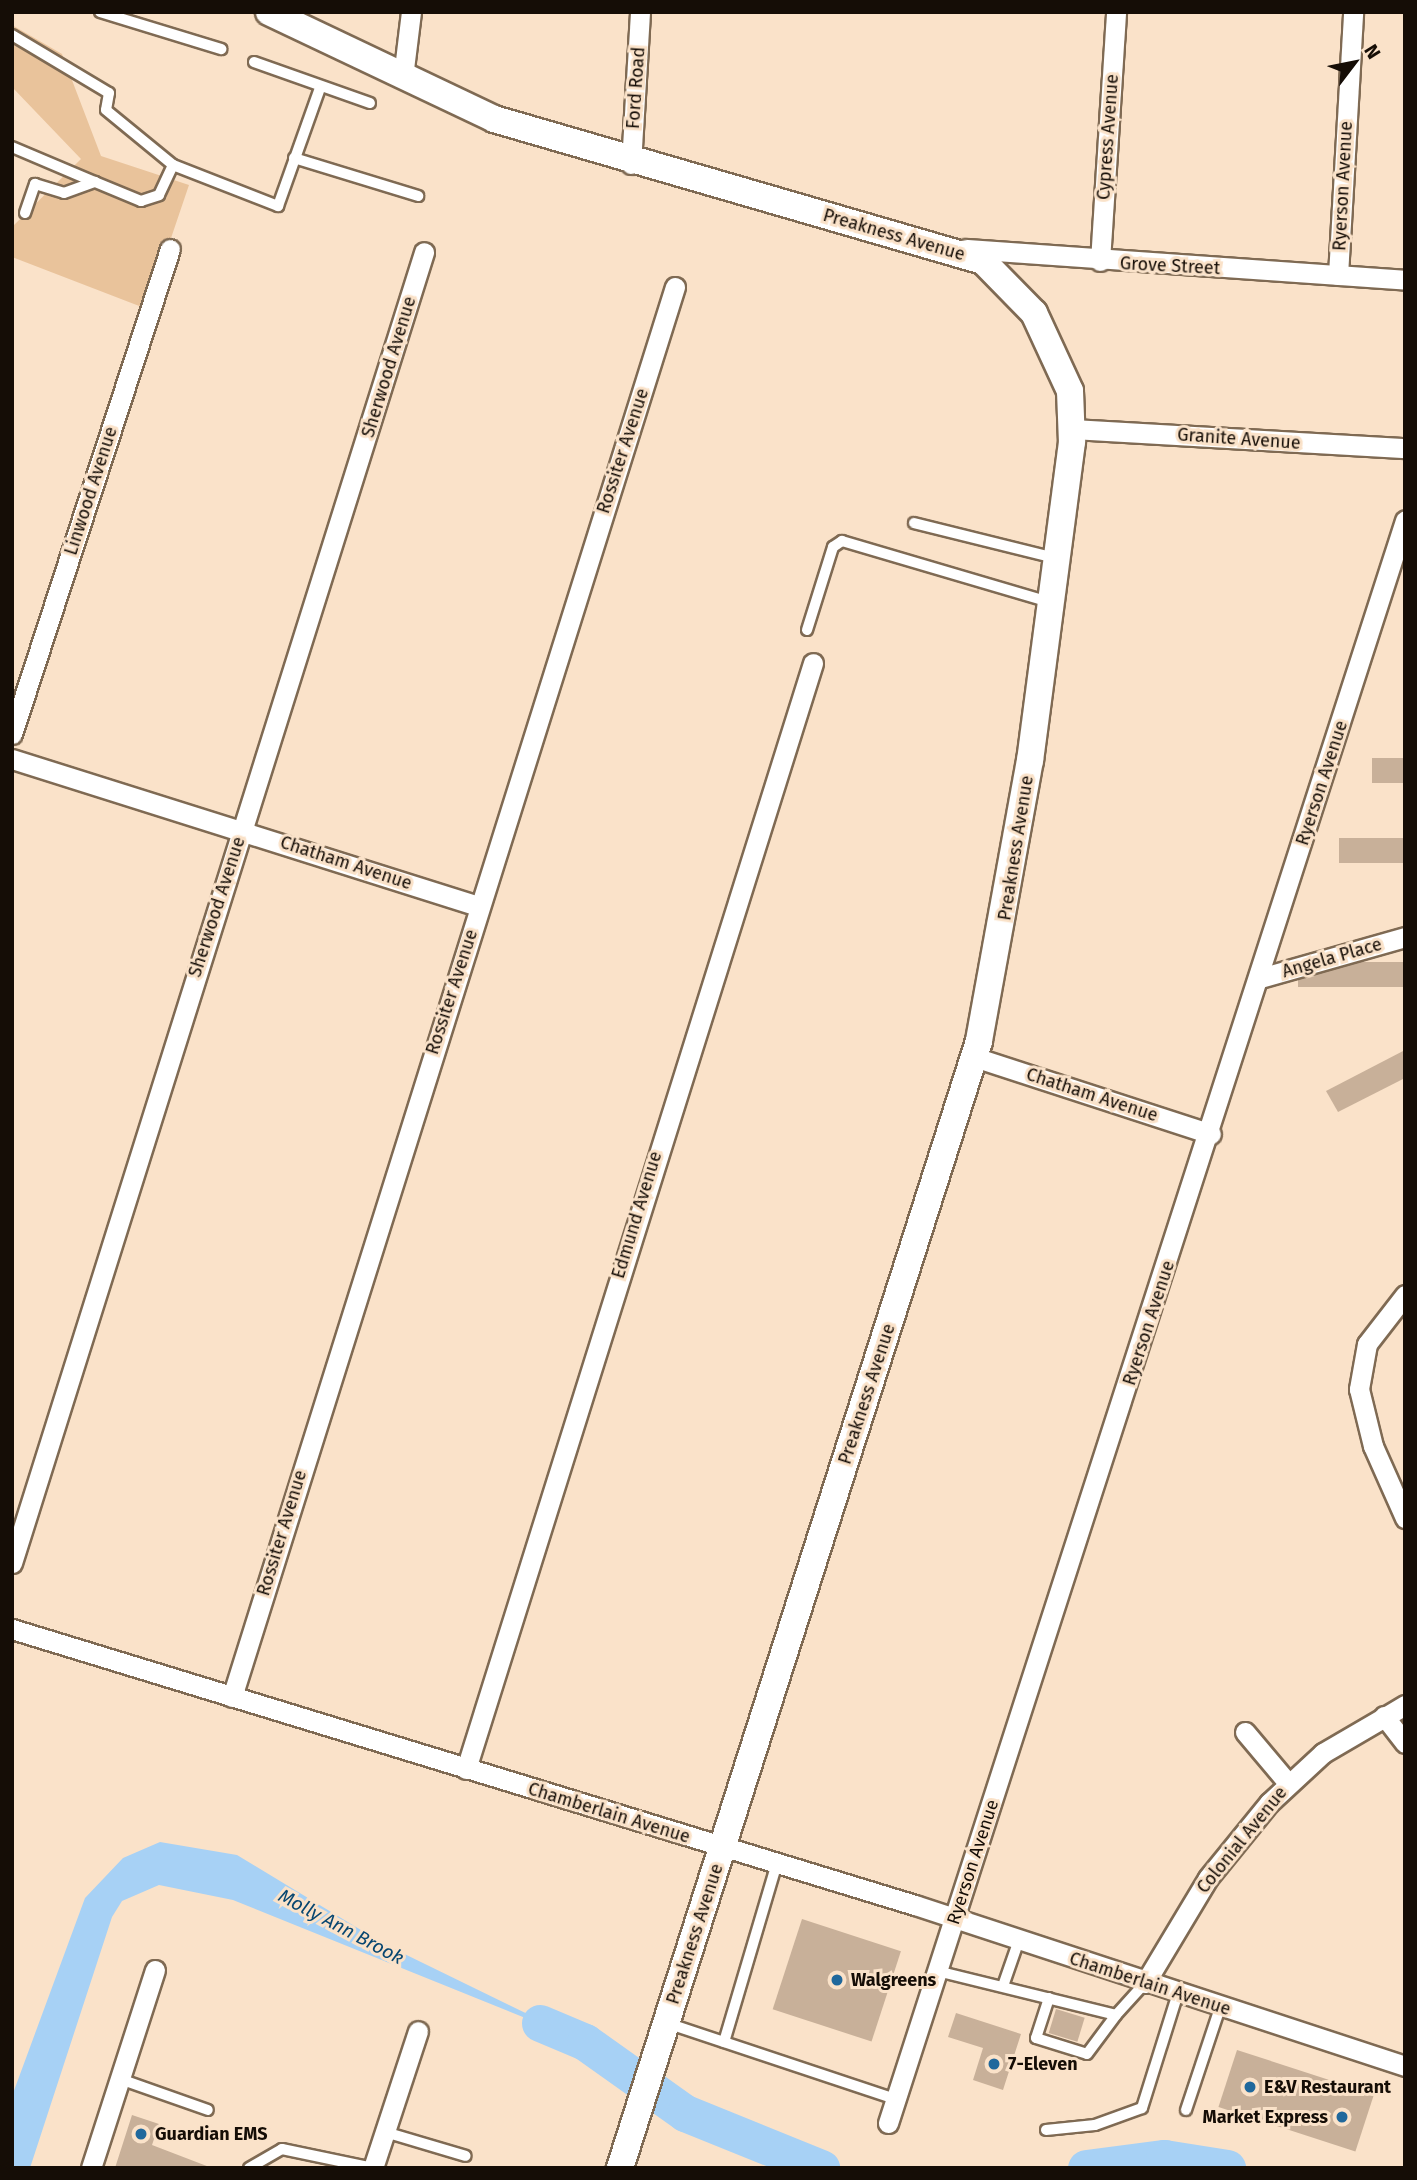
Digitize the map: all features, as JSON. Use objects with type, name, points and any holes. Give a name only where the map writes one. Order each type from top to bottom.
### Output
[{"type":"main road","name":"Preakness Avenue","points":[[269,12],[494,119],[631,164],[983,261],[1034,313],[1059,355],[1073,429],[1004,931],[974,1057],[667,2023],[635,2112],[620,2168]]},
{"type":"street","points":[[403,78],[411,12]]},
{"type":"street","name":"Ford Road","points":[[631,164],[640,12]]},
{"type":"street","name":"Cypress Avenue","points":[[1100,261],[1116,12]]},
{"type":"street","name":"Ryerson Avenue","points":[[1338,275],[1353,12]]},
{"type":"street","name":"Grove Street","points":[[936,246],[1100,261],[1405,280]]},
{"type":"street","name":"Linwood Avenue","points":[[12,734],[170,249]]},
{"type":"street","name":"Sherwood Avenue","points":[[12,1563],[424,252]]},
{"type":"street","name":"Rossiter Avenue","points":[[232,1698],[675,287]]},
{"type":"street","name":"Granite Avenue","points":[[1073,429],[1405,448]]},
{"type":"street","name":"Ryerson Avenue","points":[[888,2123],[1211,1134],[1405,520]]},
{"type":"street","name":"Edmund Avenue","points":[[466,1769],[813,663]]},
{"type":"street","name":"Chatham Avenue","points":[[12,759],[479,906]]},
{"type":"street","name":"Angela Place","points":[[1260,978],[1405,937]]},
{"type":"street","name":"Chatham Avenue","points":[[974,1057],[1211,1134]]},
{"type":"street","points":[[1405,1295],[1367,1344],[1359,1389],[1373,1446],[1405,1518]]},
{"type":"street","name":"Chamberlain Avenue","points":[[12,1629],[777,1863],[1405,2066]]},
{"type":"street","name":"Colonial Avenue","points":[[1145,1983],[1208,1878],[1288,1783],[1384,1716],[1405,1705]]},
{"type":"street","points":[[1384,1716],[1405,1742]]},
{"type":"street","points":[[1245,1732],[1288,1783]]},
{"type":"street","points":[[91,2168],[155,1970]]},
{"type":"street","points":[[373,2168],[418,2031]]},
{"type":"lane","points":[[100,12],[221,49]]},
{"type":"lane","points":[[12,36],[109,93],[106,110],[173,165],[278,206],[320,88]]},
{"type":"lane","points":[[254,62],[320,88],[370,103]]},
{"type":"lane","points":[[12,147],[141,201],[159,195],[173,165]]},
{"type":"lane","points":[[294,158],[418,196]]},
{"type":"lane","points":[[25,213],[35,184],[64,193],[95,182]]},
{"type":"lane","points":[[914,523],[1055,558]]},
{"type":"lane","points":[[807,629],[833,547],[842,541],[1050,602]]},
{"type":"lane","points":[[724,2042],[777,1863]]},
{"type":"lane","points":[[1003,1986],[1018,1940]]},
{"type":"lane","points":[[937,1971],[1116,2015]]},
{"type":"lane","points":[[1049,1998],[1036,2038],[1087,2054],[1116,2015],[1145,1983]]},
{"type":"lane","points":[[1046,2130],[1095,2125],[1142,2108],[1178,1993]]},
{"type":"lane","points":[[1186,2110],[1220,2008]]},
{"type":"lane","points":[[667,2023],[896,2099]]},
{"type":"lane","points":[[120,2079],[208,2110]]},
{"type":"lane","points":[[385,2132],[466,2156]]},
{"type":"lane","points":[[249,2168],[282,2149],[373,2168]]},
{"type":"shaded area","points":[[12,25],[62,54],[101,156],[189,185],[147,309],[12,257],[12,227],[81,159],[12,87]]},
{"type":"water","points":[[160,1842],[237,1855],[384,1944],[585,2042],[233,1900],[159,1885],[122,1901],[112,1917],[30,2168],[12,2168],[12,2096],[85,1898],[123,1858]]},
{"type":"building","points":[[1372,758],[1405,758],[1405,783],[1372,783]]},
{"type":"building","points":[[1339,838],[1405,838],[1405,863],[1339,863]]},
{"type":"building","points":[[1298,962],[1405,962],[1405,987],[1298,987]]},
{"type":"building","points":[[1405,1050],[1405,1078],[1338,1112],[1326,1091]]},
{"type":"building","name":"Walgreens","points":[[802,1919],[901,1951],[872,2041],[773,2009]]},
{"type":"building","name":"7-Eleven","points":[[1056,2009],[1085,2018],[1077,2042],[1049,2033]]},
{"type":"building","name":"7-Eleven","points":[[956,2013],[1021,2034],[1003,2090],[973,2080],[983,2048],[948,2037]]},
{"type":"building","points":[[1237,2050],[1374,2094],[1355,2152],[1218,2107]]},
{"type":"building","name":"Guardian EMS","points":[[132,2115],[159,2124],[152,2145],[212,2168],[115,2168]]},
{"type":"waterway","name":"Molly Ann Brook","points":[[540,2023],[585,2042],[685,2113],[821,2168]]},
{"type":"waterway","name":"Molly Ann Brook","points":[[1086,2168],[1164,2158],[1227,2168]]},
{"type":"place","name":"Walgreens","points":[[837,1980]]},
{"type":"place","name":"7-Eleven","points":[[994,2064]]},
{"type":"place","name":"E&V Restaurant","points":[[1250,2087]]},
{"type":"place","name":"Market Express","points":[[1342,2117]]},
{"type":"place","name":"Guardian EMS","points":[[141,2134]]}]
